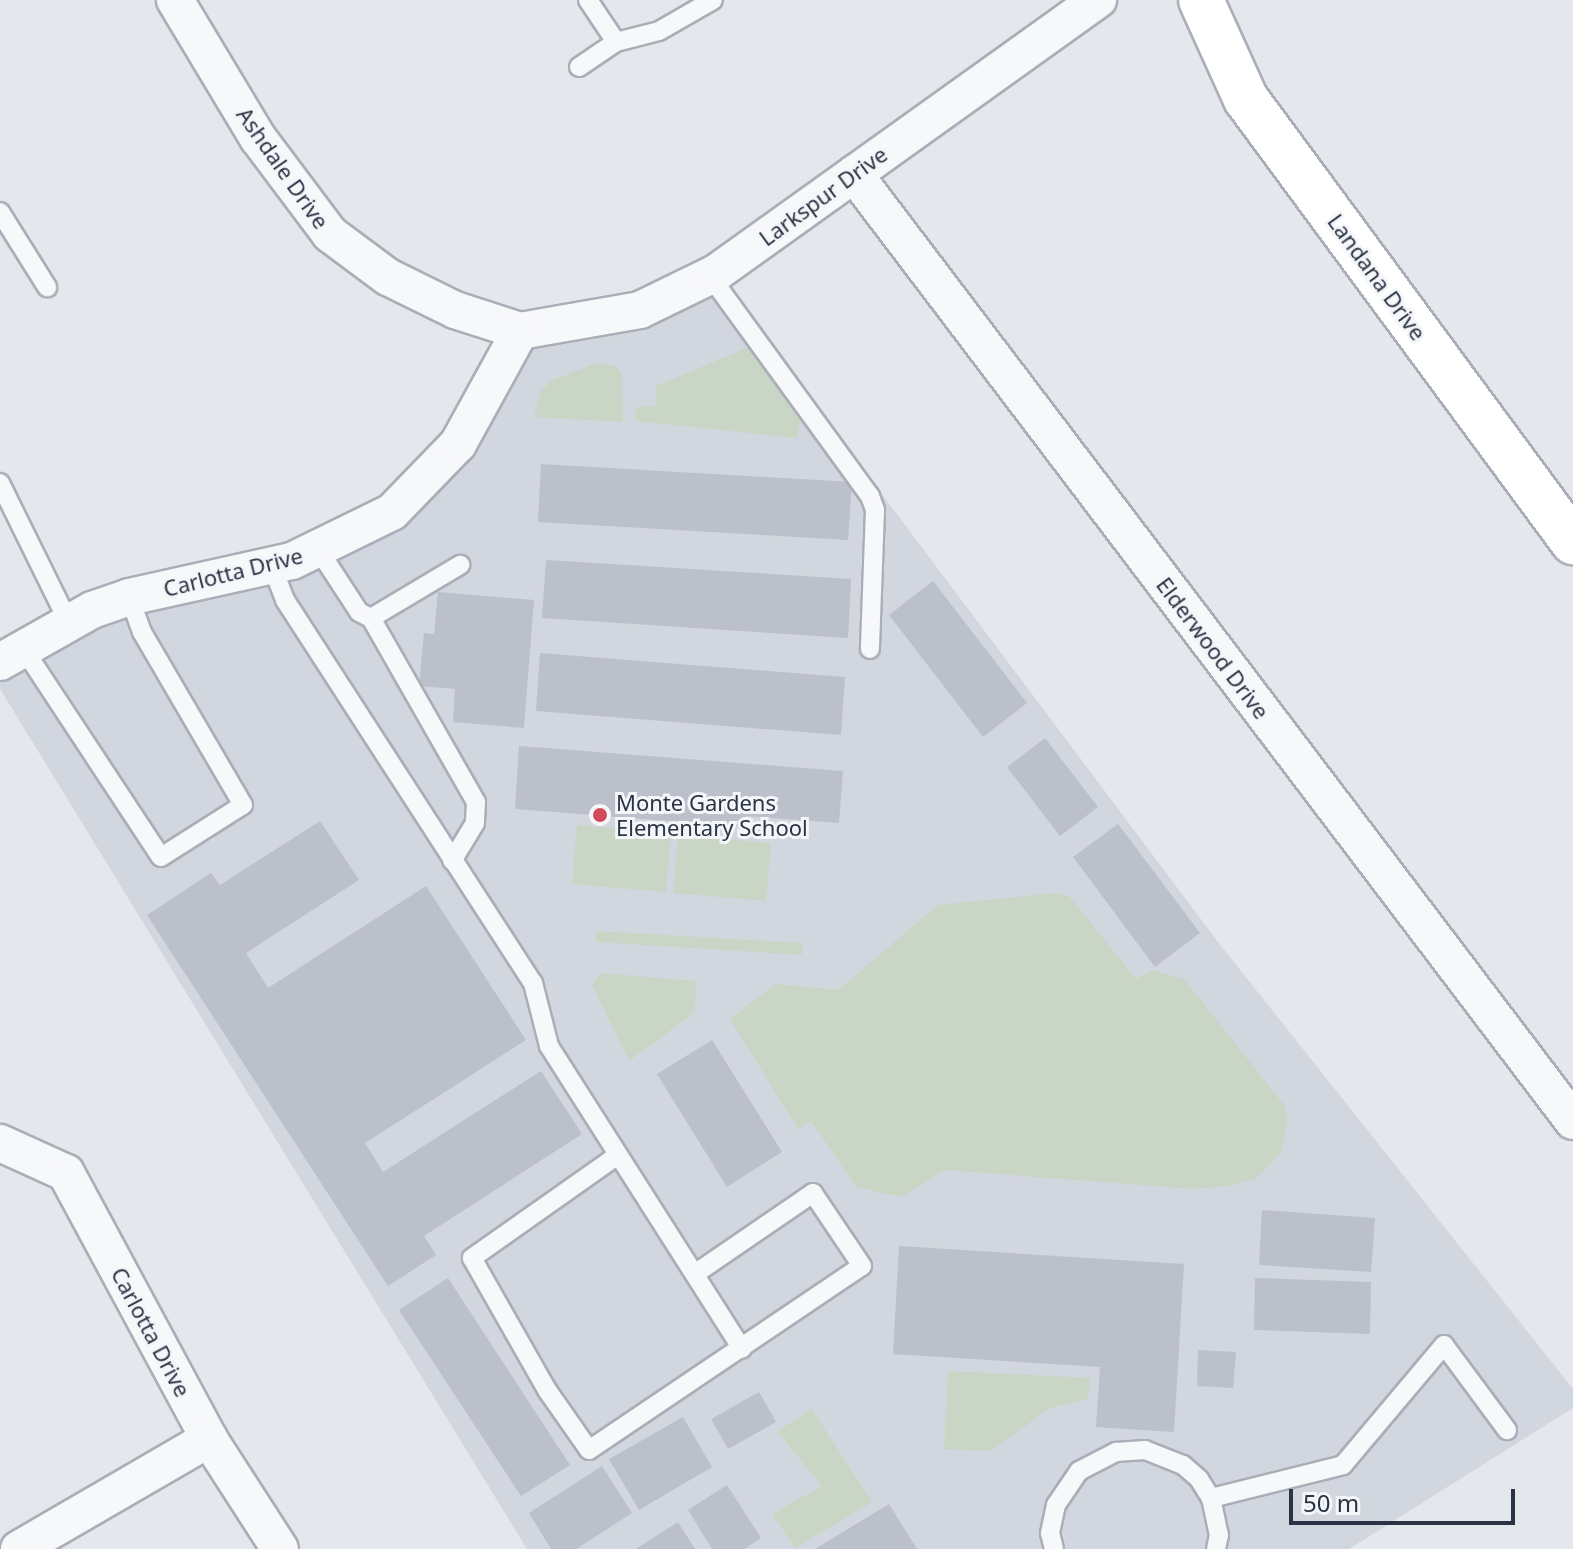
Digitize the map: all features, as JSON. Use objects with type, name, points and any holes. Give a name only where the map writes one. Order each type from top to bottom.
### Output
[{"type":"street","name":"Ashdale Drive","points":[[175,0],[258,138],[330,234],[388,277],[455,310],[520,331]]},
{"type":"street","name":"Larkspur Drive","points":[[520,331],[640,310],[710,276],[1098,0]]},
{"type":"street","name":"Landana Drive","points":[[1201,0],[1246,99],[1573,542]]},
{"type":"street","name":"Elderwood Drive","points":[[854,174],[1573,1121]]},
{"type":"street","name":"Carlotta Drive","points":[[12,655],[69,623],[129,597],[272,566],[318,549],[392,512],[458,444],[520,331]]},
{"type":"street","name":"Carlotta Drive","points":[[0,1143],[66,1173],[209,1439],[280,1549]]},
{"type":"street","points":[[19,1549],[209,1439]]},
{"type":"lane","points":[[588,0],[616,42]]},
{"type":"lane","points":[[579,67],[616,42],[659,31],[713,0]]},
{"type":"lane","points":[[0,212],[47,287]]},
{"type":"lane","points":[[710,276],[870,496],[875,510],[870,649]]},
{"type":"lane","points":[[0,483],[69,623]]},
{"type":"lane","points":[[318,549],[359,612],[371,618],[476,802],[475,823],[452,861]]},
{"type":"lane","points":[[371,618],[460,565]]},
{"type":"lane","points":[[272,566],[285,600],[533,983],[549,1046],[742,1349]]},
{"type":"lane","points":[[12,655],[161,857],[243,805],[142,632],[129,597]]},
{"type":"lane","points":[[618,1155],[472,1258],[547,1390],[589,1450],[862,1266],[813,1193],[696,1273]]},
{"type":"lane","points":[[1211,1498],[1343,1465],[1444,1345],[1507,1430]]},
{"type":"lane","points":[[1054,1549],[1050,1533],[1056,1505],[1079,1471],[1100,1457],[1145,1450],[1183,1465],[1211,1498],[1219,1535],[1216,1549]]},
{"type":"shaded area","name":"Monte Gardens Elementary School","points":[[716,273],[1218,942],[1573,1389],[1573,1408],[1349,1549],[527,1549],[0,689],[0,662],[392,512],[520,331]]},
{"type":"green space","points":[[749,347],[802,416],[796,438],[635,421],[636,407],[656,406],[656,386]]},
{"type":"green space","points":[[595,364],[614,365],[622,374],[623,422],[534,417],[541,391],[552,380]]},
{"type":"green space","points":[[577,825],[671,833],[666,892],[572,884]]},
{"type":"green space","points":[[678,835],[771,843],[766,901],[673,893]]},
{"type":"green space","points":[[1054,893],[1069,896],[1136,979],[1153,970],[1184,979],[1284,1105],[1288,1119],[1281,1152],[1257,1178],[1230,1186],[1194,1189],[945,1170],[901,1197],[856,1187],[811,1121],[798,1129],[730,1019],[775,984],[838,990],[938,905]]},
{"type":"green space","points":[[597,931],[802,943],[802,955],[596,942]]},
{"type":"green space","points":[[601,973],[696,981],[695,1012],[629,1061],[592,985]]},
{"type":"green space","points":[[948,1371],[1091,1378],[1088,1399],[1050,1408],[991,1451],[944,1449]]},
{"type":"green space","points":[[812,1409],[872,1502],[795,1548],[772,1514],[822,1486],[777,1431]]},
{"type":"building","points":[[541,464],[852,482],[848,540],[538,522]]},
{"type":"building","points":[[546,560],[851,579],[848,638],[542,618]]},
{"type":"building","points":[[933,581],[1027,703],[983,737],[889,615]]},
{"type":"building","points":[[438,592],[534,600],[524,728],[453,722],[455,689],[419,686],[424,633],[434,634]]},
{"type":"building","points":[[540,653],[845,677],[841,735],[536,711]]},
{"type":"building","points":[[1045,738],[1098,807],[1060,836],[1007,767]]},
{"type":"building","points":[[519,746],[843,771],[839,823],[746,816],[745,827],[515,809]]},
{"type":"building","points":[[320,821],[359,880],[246,953],[268,988],[426,886],[526,1040],[365,1143],[383,1172],[541,1071],[582,1134],[424,1236],[436,1255],[388,1286],[147,915],[211,873],[220,885]]},
{"type":"building","points":[[1118,824],[1200,933],[1155,967],[1073,857]]},
{"type":"building","points":[[712,1040],[782,1152],[727,1187],[657,1074]]},
{"type":"building","points":[[1262,1210],[1375,1218],[1371,1272],[1259,1265]]},
{"type":"building","points":[[899,1246],[1184,1264],[1174,1432],[1096,1427],[1100,1367],[893,1354]]},
{"type":"building","points":[[448,1278],[570,1465],[521,1496],[399,1310]]},
{"type":"building","points":[[1255,1278],[1371,1282],[1370,1334],[1254,1330]]},
{"type":"building","points":[[1198,1350],[1236,1352],[1233,1388],[1197,1386]]},
{"type":"building","points":[[759,1392],[776,1422],[728,1449],[711,1419]]},
{"type":"building","points":[[683,1417],[712,1467],[639,1510],[609,1459]]},
{"type":"building","points":[[602,1466],[632,1513],[576,1549],[551,1549],[529,1513]]},
{"type":"building","points":[[727,1485],[761,1538],[744,1549],[712,1549],[688,1510]]},
{"type":"building","points":[[889,1504],[917,1549],[815,1549]]},
{"type":"building","points":[[678,1522],[695,1549],[636,1549]]},
{"type":"place","name":"Monte Gardens Elementary School","points":[[600,815]]}]
